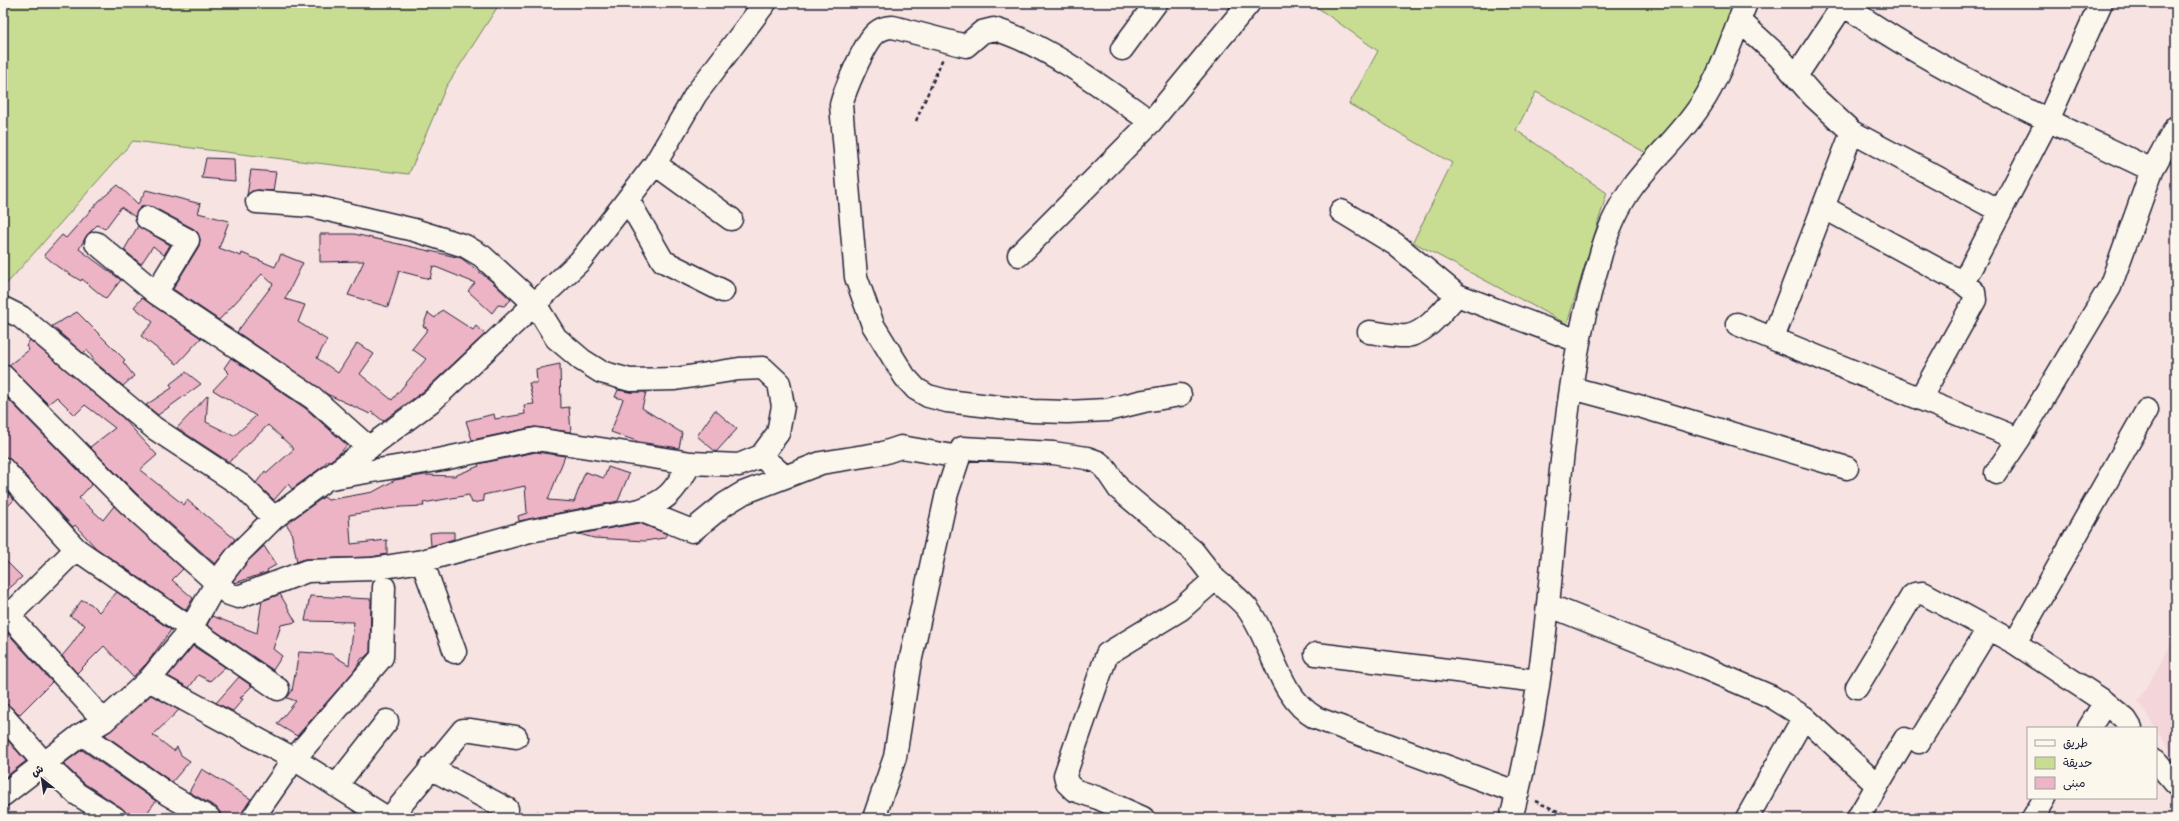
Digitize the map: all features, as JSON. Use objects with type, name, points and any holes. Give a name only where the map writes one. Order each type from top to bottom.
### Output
[{"type":"street","points":[[3,795],[82,734],[104,721],[149,680],[190,630],[217,582],[239,553],[274,518],[433,400],[580,262],[655,164],[696,94],[765,3]]},
{"type":"street","points":[[1122,49],[1156,3]]},
{"type":"street","points":[[1019,255],[1150,122],[1249,3]]},
{"type":"street","points":[[1963,282],[2048,120],[2101,3]]},
{"type":"street","points":[[1796,76],[1842,4],[1909,47],[2048,120],[2152,170]]},
{"type":"street","points":[[1511,818],[1518,793],[1538,681],[1548,606],[1559,482],[1578,341],[1599,260],[1617,212],[1634,186],[1701,105],[1722,66],[1743,12],[1814,97],[1852,132],[2000,211]]},
{"type":"street","points":[[1150,122],[1096,83],[1048,54],[1000,31],[987,29],[966,46],[949,43],[892,27],[882,29],[871,38],[845,90],[841,105],[856,277],[873,325],[900,370],[916,389],[928,396],[947,401],[1033,411],[1106,410],[1144,401],[1180,395]]},
{"type":"street","points":[[1996,473],[2019,439],[2110,287],[2152,170],[2176,127]]},
{"type":"street","points":[[1773,338],[1852,132]]},
{"type":"street","points":[[655,164],[731,219]]},
{"type":"street","points":[[628,200],[663,260],[723,291]]},
{"type":"street","points":[[257,202],[312,206],[414,230],[465,246],[482,256],[535,304],[556,338],[582,360],[608,374],[630,380],[675,379],[739,369],[763,368],[779,383],[783,406],[778,433],[761,456],[739,465],[691,463],[536,439],[443,459],[326,479]]},
{"type":"street","points":[[1823,207],[1963,282],[1974,292],[1975,300],[1920,399]]},
{"type":"street","points":[[1340,211],[1395,244],[1457,295],[1578,341]]},
{"type":"street","points":[[147,218],[188,240],[156,292]]},
{"type":"street","points":[[96,243],[156,292],[313,398],[369,448]]},
{"type":"street","points":[[1369,332],[1406,336],[1416,333],[1426,326],[1457,295]]},
{"type":"street","points":[[3,308],[21,317],[154,428],[242,486],[274,518]]},
{"type":"street","points":[[1736,324],[2019,439]]},
{"type":"street","points":[[3,376],[128,503],[229,594],[238,597],[307,571],[372,569],[422,561],[530,531],[640,510],[657,504],[673,491],[691,463]]},
{"type":"street","points":[[1572,388],[1847,468]]},
{"type":"street","points":[[2015,643],[2147,410]]},
{"type":"street","points":[[640,510],[692,531],[725,504],[743,493],[821,463],[883,453],[901,447],[959,457]]},
{"type":"street","points":[[874,818],[895,757],[909,667],[947,493],[962,448],[967,447],[1053,453],[1087,458],[1098,462],[1104,467],[1119,489],[1193,551],[1215,579],[1247,608],[1265,639],[1282,680],[1296,703],[1303,711],[1316,718],[1518,793]]},
{"type":"street","points":[[761,456],[786,477]]},
{"type":"street","points":[[3,469],[76,549],[190,630],[278,689]]},
{"type":"street","points":[[76,549],[6,612],[104,721]]},
{"type":"street","points":[[422,561],[456,652]]},
{"type":"street","points":[[1143,818],[1098,798],[1074,790],[1067,783],[1065,775],[1107,654],[1181,609],[1215,579]]},
{"type":"street","points":[[253,818],[294,759],[382,657],[384,587]]},
{"type":"street","points":[[1857,687],[1914,594],[1923,593],[2015,643],[2105,702],[2126,720],[2130,727]]},
{"type":"street","points":[[1548,606],[1772,697],[1804,718],[1877,785]]},
{"type":"street","points":[[1858,818],[1877,785],[1912,741],[1988,629]]},
{"type":"street","points":[[1316,654],[1538,681]]},
{"type":"street","points":[[149,680],[294,759],[336,786],[356,811],[389,818],[463,730],[516,737]]},
{"type":"street","points":[[2090,727],[2105,702]]},
{"type":"street","points":[[3,716],[44,763],[77,794],[115,818]]},
{"type":"street","points":[[1747,818],[1804,718]]},
{"type":"street","points":[[336,786],[387,721]]},
{"type":"street","points":[[82,734],[169,795],[209,818]]},
{"type":"street","points":[[2157,762],[2176,784]]},
{"type":"street","points":[[430,768],[507,809]]},
{"type":"street","points":[[2033,818],[2044,799]]},
{"type":"path","points":[[916,121],[949,43]]},
{"type":"path","points":[[1518,793],[1572,818]]},
{"type":"shaded area","points":[[2176,637],[2176,759],[2157,730],[2157,727],[2155,727],[2138,701]]},
{"type":"green space","points":[[3,3],[500,3],[446,87],[409,174],[133,141],[3,288]]},
{"type":"green space","points":[[1311,3],[1738,3],[1705,78],[1681,116],[1648,154],[1536,92],[1516,130],[1607,193],[1567,324],[1413,242],[1452,163],[1349,104],[1378,51]]},
{"type":"green space","points":[[537,811],[550,818],[533,818]]},
{"type":"building","points":[[206,158],[234,159],[235,181],[202,178]]},
{"type":"building","points":[[251,170],[276,172],[273,191],[258,190],[247,195]]},
{"type":"building","points":[[118,185],[138,204],[146,190],[201,204],[198,213],[229,221],[219,248],[241,256],[242,253],[275,267],[281,254],[303,263],[285,299],[305,305],[298,322],[327,340],[317,358],[338,373],[357,343],[374,354],[360,374],[392,400],[426,359],[412,349],[428,329],[423,326],[428,313],[435,318],[442,310],[473,330],[476,326],[485,334],[425,390],[383,421],[372,412],[370,414],[327,394],[237,332],[273,284],[262,274],[219,320],[173,289],[199,246],[200,240],[198,233],[194,229],[153,207],[141,207],[135,217],[121,207],[105,229],[97,225],[87,235],[79,249],[121,280],[106,299],[82,279],[81,281],[58,267],[44,255],[62,235],[66,238],[99,201]]},
{"type":"building","points":[[138,226],[170,245],[164,255],[153,246],[141,264],[124,250]]},
{"type":"building","points":[[320,234],[354,234],[461,258],[490,280],[511,300],[504,306],[498,305],[492,313],[468,291],[475,283],[433,266],[430,279],[399,271],[388,307],[348,295],[364,261],[320,262]]},
{"type":"building","points":[[142,298],[201,338],[177,364],[141,336],[153,322],[134,307]]},
{"type":"building","points":[[77,312],[125,360],[123,362],[134,376],[123,386],[96,363],[87,350],[83,353],[52,326]]},
{"type":"building","points":[[30,340],[123,418],[157,455],[140,470],[184,505],[187,500],[235,539],[215,564],[137,494],[90,447],[115,428],[85,405],[75,415],[57,397],[48,404],[9,365],[29,350],[26,346]]},
{"type":"building","points":[[231,358],[305,408],[347,445],[330,461],[328,460],[322,467],[292,489],[288,484],[274,500],[256,483],[265,471],[267,473],[294,449],[268,425],[229,462],[177,428],[208,395],[206,422],[234,436],[256,416],[213,390],[229,373],[224,368]]},
{"type":"building","points":[[560,364],[561,408],[569,407],[571,432],[534,427],[472,440],[466,421],[494,414],[495,419],[525,414],[524,405],[534,404],[529,383],[537,383],[536,369]]},
{"type":"building","points":[[186,372],[201,384],[158,415],[146,405],[172,388],[170,384]]},
{"type":"building","points":[[618,390],[646,392],[642,408],[682,433],[679,448],[639,442],[611,432],[623,399],[615,397]]},
{"type":"building","points":[[3,394],[92,484],[79,498],[103,520],[114,506],[183,569],[172,580],[193,598],[186,610],[96,548],[75,525],[73,527],[12,461],[3,455]]},
{"type":"building","points":[[715,410],[737,429],[716,452],[697,436]]},
{"type":"building","points":[[536,452],[565,456],[548,500],[574,502],[585,472],[604,478],[608,467],[629,474],[618,501],[519,521],[518,516],[527,513],[525,486],[483,495],[484,501],[472,503],[469,495],[423,503],[424,506],[401,507],[349,515],[351,544],[387,540],[387,554],[371,557],[306,559],[297,562],[291,531],[286,524],[324,497],[328,500],[373,492],[395,480],[425,475],[454,476],[479,466],[478,464]]},
{"type":"building","points":[[3,488],[14,500],[3,511]]},
{"type":"building","points":[[639,523],[667,534],[664,538],[645,541],[594,538],[579,534]]},
{"type":"building","points":[[454,532],[454,539],[431,546],[430,533]]},
{"type":"building","points":[[264,546],[276,565],[267,570],[268,572],[235,583],[233,581],[248,561]]},
{"type":"building","points":[[3,558],[22,577],[3,594]]},
{"type":"building","points":[[117,592],[171,630],[147,663],[133,677],[104,646],[77,673],[62,656],[85,625],[70,616],[82,600],[91,604],[99,612]]},
{"type":"building","points":[[280,594],[296,622],[281,625],[273,649],[282,656],[273,670],[207,625],[212,616],[257,633],[262,601]]},
{"type":"building","points":[[310,596],[371,599],[370,652],[362,658],[354,671],[297,736],[277,724],[296,701],[287,698],[292,691],[299,652],[331,654],[349,665],[354,622],[305,621]]},
{"type":"building","points":[[3,628],[52,682],[19,715],[12,708],[3,704]]},
{"type":"building","points":[[193,646],[225,667],[210,681],[198,675],[189,688],[168,676]]},
{"type":"building","points":[[239,677],[252,686],[240,698],[243,699],[233,711],[216,703]]},
{"type":"building","points":[[151,695],[179,710],[153,735],[174,751],[177,747],[181,755],[190,761],[172,782],[105,735]]},
{"type":"building","points":[[3,735],[26,761],[3,779]]},
{"type":"building","points":[[82,750],[156,801],[143,818],[127,818],[122,808],[85,784],[63,764]]},
{"type":"building","points":[[202,769],[251,799],[243,811],[241,818],[221,818],[220,812],[216,807],[189,792]]}]
